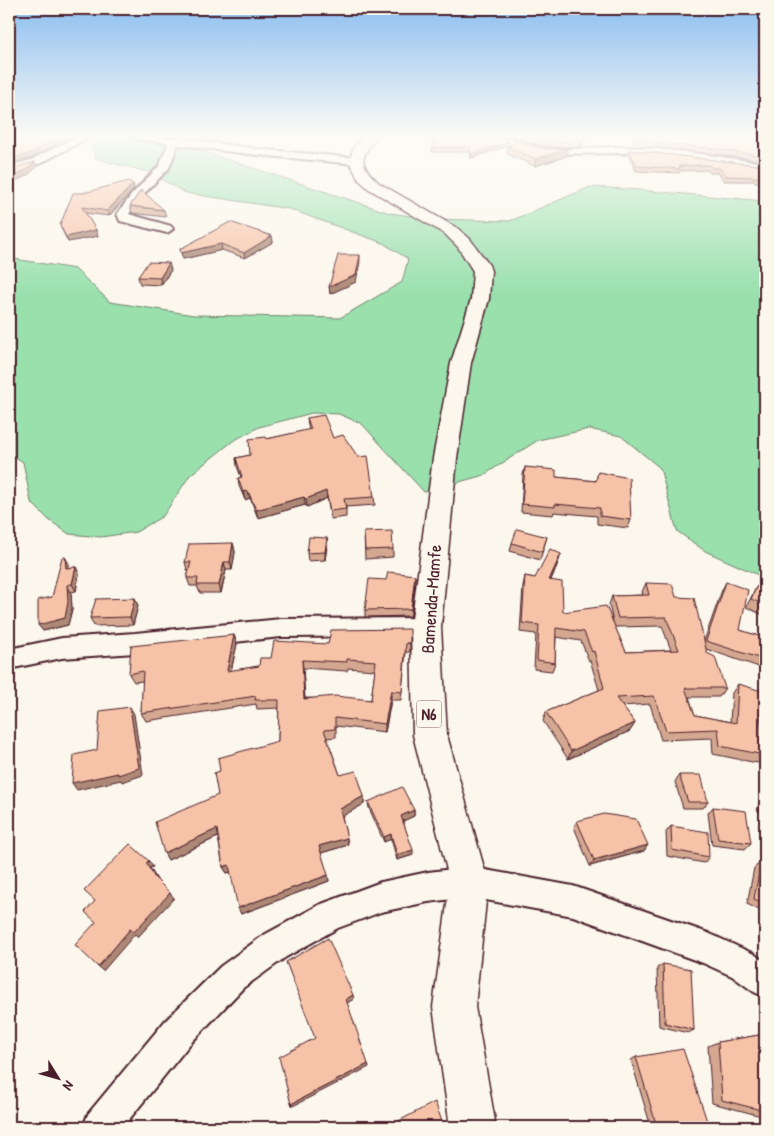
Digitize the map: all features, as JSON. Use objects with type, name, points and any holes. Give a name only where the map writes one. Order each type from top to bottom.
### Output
[{"type":"highway","name":"Bamenda-Mamfe","points":[[379,189],[432,218],[450,231],[469,250],[480,265],[481,285],[461,362],[444,458],[426,627],[430,735],[469,882],[454,1007],[473,1127]]},
{"type":"street","points":[[143,189],[123,214],[124,218],[167,230]]},
{"type":"street","points":[[9,659],[62,648],[135,643],[281,628],[426,627]]},
{"type":"street","points":[[101,1127],[177,1033],[232,977],[275,946],[330,916],[381,897],[428,887],[469,882],[573,901],[708,949],[743,965],[765,980]]},
{"type":"green space","points":[[179,189],[317,189],[390,213],[432,219],[510,221],[585,189],[627,189],[765,201],[765,578],[705,551],[677,531],[660,468],[621,436],[589,429],[538,440],[484,475],[424,492],[362,424],[339,414],[312,413],[259,427],[233,441],[190,475],[163,516],[136,532],[101,537],[69,534],[49,520],[31,502],[23,462],[9,453],[9,258],[75,269],[110,302],[194,315],[340,318],[402,282],[408,259],[383,243],[289,209],[186,193]]},
{"type":"building","points":[[98,189],[128,189],[107,211],[82,207],[96,230],[66,237],[60,225],[73,193],[83,193]]},
{"type":"building","points":[[141,190],[164,210],[130,206]]},
{"type":"building","points":[[230,222],[272,236],[244,253],[221,244],[181,253],[180,249]]},
{"type":"building","points":[[338,255],[360,255],[356,275],[329,287]]},
{"type":"building","points":[[148,262],[169,263],[160,278],[138,277]]},
{"type":"building","points":[[324,415],[333,438],[343,435],[358,457],[368,456],[374,497],[344,499],[346,509],[330,511],[326,491],[306,499],[304,497],[256,510],[248,491],[243,492],[238,478],[242,477],[236,458],[250,455],[249,439],[266,437],[267,439],[311,429],[307,418]]},
{"type":"building","points":[[525,467],[556,470],[556,477],[596,481],[598,472],[629,478],[631,520],[600,516],[600,508],[555,504],[555,507],[522,504]]},
{"type":"building","points":[[517,529],[547,537],[542,552],[512,543]]},
{"type":"building","points":[[392,531],[393,549],[365,550],[364,532]]},
{"type":"building","points":[[309,537],[327,538],[325,552],[307,553]]},
{"type":"building","points":[[233,543],[230,562],[224,562],[219,585],[197,585],[198,578],[187,578],[191,562],[185,562],[189,544]]},
{"type":"building","points":[[550,549],[561,554],[549,580],[562,582],[563,612],[606,606],[626,652],[679,650],[666,617],[618,618],[612,596],[649,595],[646,583],[672,584],[676,597],[694,598],[707,653],[715,657],[725,688],[685,688],[695,715],[736,723],[738,684],[765,692],[765,715],[760,714],[764,755],[720,746],[718,729],[666,731],[654,696],[616,698],[635,723],[571,751],[546,712],[604,688],[594,651],[592,652],[584,632],[556,628],[555,663],[537,660],[539,625],[522,623],[525,576],[535,578]]},
{"type":"building","points":[[62,557],[65,557],[66,568],[76,567],[72,584],[67,585],[68,602],[65,618],[38,625],[38,600],[52,597]]},
{"type":"building","points":[[388,572],[415,575],[411,609],[365,610],[369,579],[386,580]]},
{"type":"building","points":[[726,582],[748,590],[740,630],[765,638],[765,660],[706,641]]},
{"type":"building","points":[[757,586],[765,589],[765,605],[751,599]]},
{"type":"building","points":[[135,598],[130,617],[90,618],[96,599]]},
{"type":"building","points":[[410,629],[410,643],[406,643],[402,692],[391,691],[385,724],[335,718],[335,729],[324,730],[340,775],[356,771],[364,796],[340,809],[347,838],[319,846],[328,875],[238,908],[229,865],[223,867],[217,829],[164,853],[155,822],[218,795],[214,773],[220,771],[218,758],[278,741],[279,700],[255,700],[256,696],[141,713],[143,671],[129,674],[131,646],[234,635],[227,671],[259,666],[260,658],[271,658],[274,641],[328,644],[331,630]],"holes":[[[347,659],[376,661],[371,700],[335,696],[304,699],[302,660],[347,662]]]},
{"type":"building","points":[[130,707],[139,768],[118,775],[118,773],[72,783],[74,755],[97,750],[100,711]]},
{"type":"building","points":[[679,775],[701,775],[708,802],[688,802]]},
{"type":"building","points":[[402,787],[414,810],[401,816],[413,850],[397,855],[391,834],[384,837],[368,802]]},
{"type":"building","points":[[713,807],[746,811],[751,843],[718,839]]},
{"type":"building","points":[[604,814],[636,819],[648,845],[594,860],[577,821]]},
{"type":"building","points":[[671,826],[708,832],[709,857],[672,850]]},
{"type":"building","points":[[130,844],[149,861],[146,863],[155,878],[170,893],[134,932],[130,929],[98,967],[75,945],[96,922],[85,912],[95,901],[84,891]]},
{"type":"building","points":[[761,862],[765,864],[765,904],[754,899]]},
{"type":"building","points":[[328,938],[353,995],[346,999],[368,1064],[291,1104],[279,1057],[315,1038],[286,962]]},
{"type":"building","points":[[663,964],[691,969],[694,1030],[665,1023]]},
{"type":"building","points":[[765,1034],[765,1111],[722,1100],[718,1042]]},
{"type":"building","points":[[683,1049],[709,1127],[657,1127],[636,1057]]},
{"type":"building","points":[[435,1102],[444,1127],[387,1127]]},
{"type":"building","points":[[335,1120],[341,1127],[330,1127]]}]
